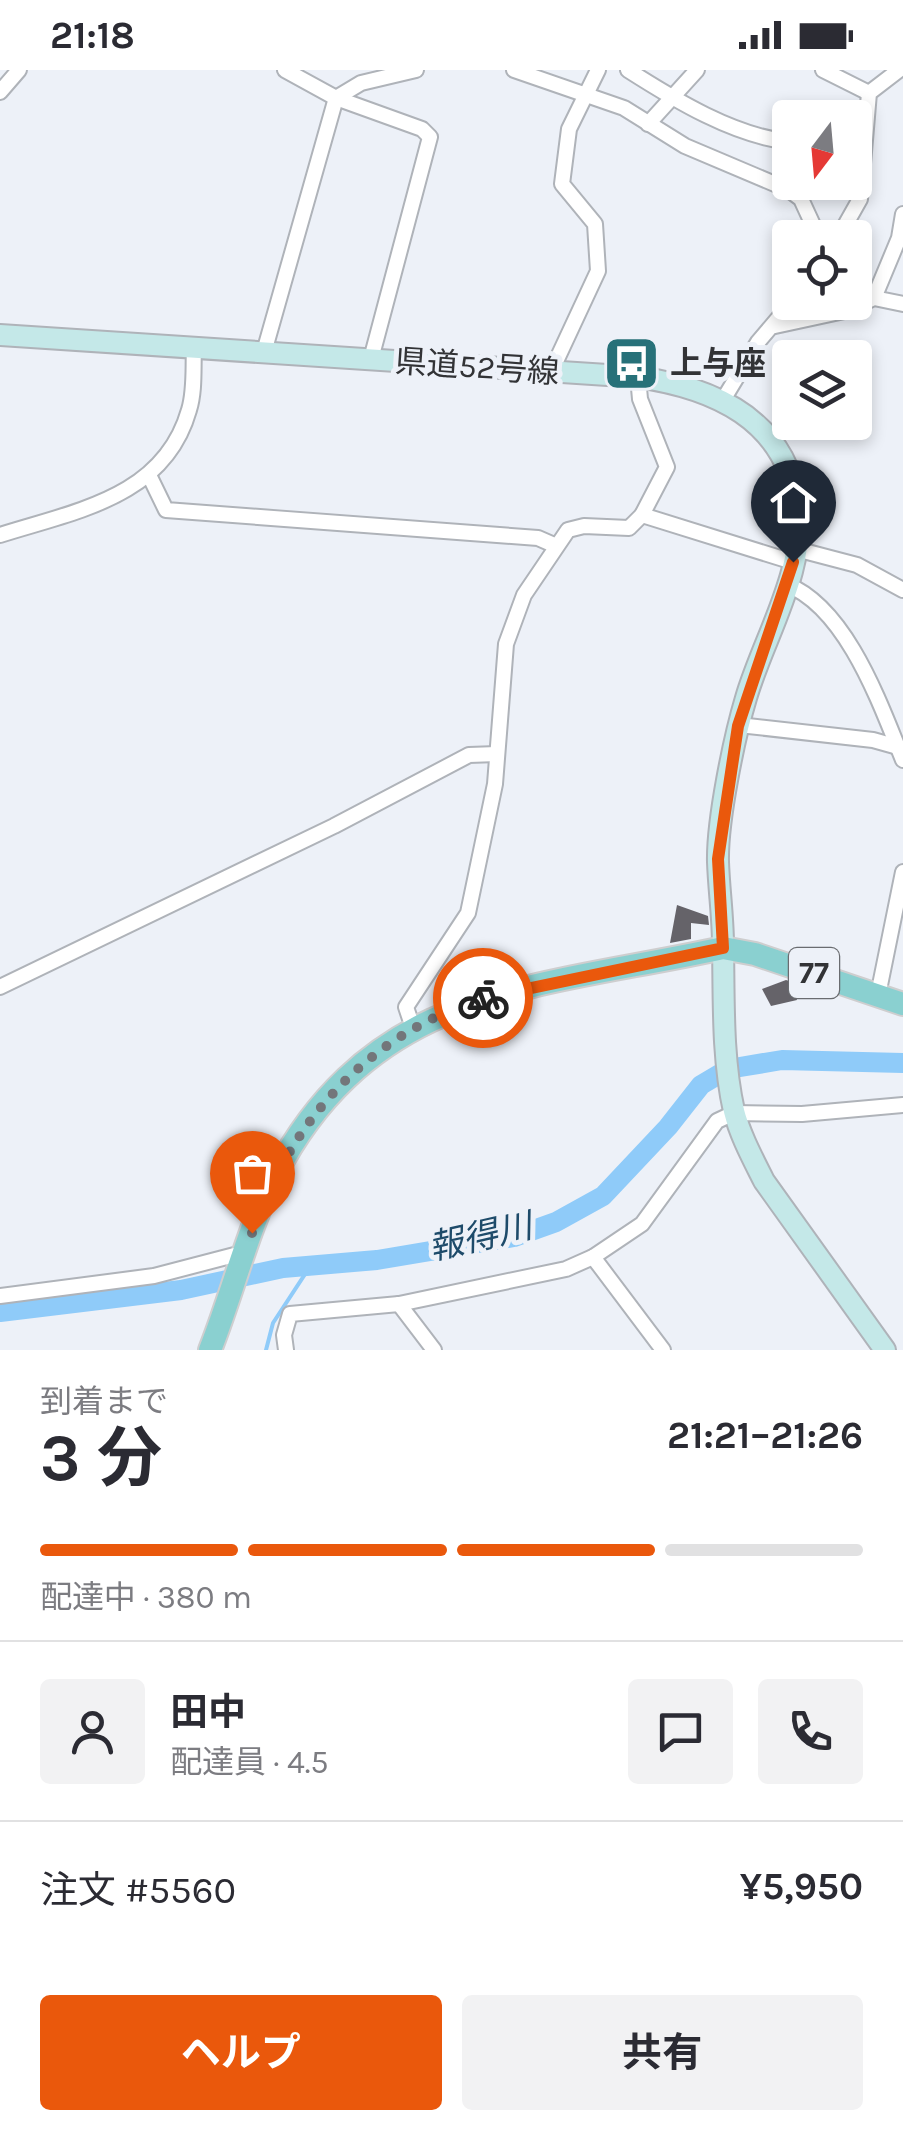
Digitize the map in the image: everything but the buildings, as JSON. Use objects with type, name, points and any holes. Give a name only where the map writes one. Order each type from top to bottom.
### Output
[{"type":"main road","name":"県道52号線","points":[[0,335],[638,377],[670,382],[722,400],[767,432],[784,459],[798,505],[794,556],[738,726],[718,859],[726,1042],[734,1107],[764,1181],[885,1350]]},
{"type":"main road","name":"77","points":[[210,1350],[275,1175],[308,1122],[371,1055],[412,1028],[498,993],[723,948],[754,954],[903,1004]]},
{"type":"street","points":[[0,92],[18,70]]},
{"type":"street","points":[[285,70],[336,98],[422,129],[430,137],[371,359]]},
{"type":"street","points":[[264,352],[336,98],[362,83],[416,70]]},
{"type":"street","points":[[514,70],[624,108],[685,146],[789,190],[800,199],[810,220]]},
{"type":"street","points":[[552,372],[598,271],[595,224],[562,184],[570,129],[583,94],[598,70]]},
{"type":"street","points":[[628,70],[670,96],[772,140]]},
{"type":"street","points":[[648,124],[697,70]]},
{"type":"street","points":[[823,70],[869,93]]},
{"type":"street","points":[[868,100],[869,93],[898,70]]},
{"type":"street","points":[[874,298],[899,238],[903,214]]},
{"type":"street","points":[[775,326],[849,310],[874,298],[903,304]]},
{"type":"street","points":[[722,400],[758,342],[779,320]]},
{"type":"street","points":[[0,535],[132,489],[148,474],[174,444],[189,411],[194,349]]},
{"type":"street","points":[[412,1028],[406,1007],[468,914],[484,846],[498,754],[508,636],[524,595],[568,530],[577,526],[625,530],[642,515],[667,467],[640,400],[638,377]]},
{"type":"street","points":[[148,474],[166,510],[538,538],[554,546]]},
{"type":"street","points":[[642,515],[794,556],[858,565],[903,590]]},
{"type":"street","points":[[786,584],[802,592],[849,640],[900,754]]},
{"type":"street","points":[[738,726],[873,740],[900,754]]},
{"type":"street","points":[[0,986],[334,826],[469,756],[498,754]]},
{"type":"street","points":[[878,995],[903,872]]},
{"type":"street","points":[[286,1350],[284,1334],[290,1314],[400,1304],[566,1269],[593,1257],[642,1224],[716,1122],[734,1107],[802,1114],[903,1106]]},
{"type":"street","points":[[593,1257],[663,1350]]},
{"type":"street","points":[[0,1296],[154,1276],[244,1258]]},
{"type":"street","points":[[400,1304],[434,1350]]},
{"type":"waterway","name":"報得川","points":[[0,1312],[181,1290],[283,1268],[377,1260],[514,1237],[556,1222],[603,1196],[668,1127],[701,1085],[728,1069],[782,1060],[903,1063]]},
{"type":"waterway","points":[[266,1350],[273,1323],[311,1265]]},
{"type":"way so far","points":[[252,1233],[265,1196],[296,1138],[336,1088],[389,1042],[443,1013],[483,998]]},
{"type":"place","name":"上与座","points":[[631,363]]},
{"type":"route","points":[[483,998],[723,948],[718,859],[738,726],[793,562]]}]
